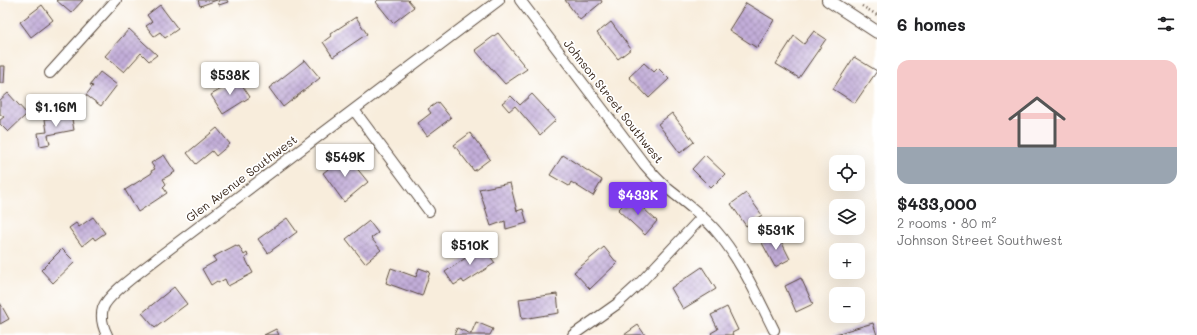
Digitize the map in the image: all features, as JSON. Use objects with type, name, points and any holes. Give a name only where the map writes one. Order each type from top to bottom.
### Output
[{"type":"street","points":[[50,73],[116,0]]},
{"type":"street","name":"Glen Avenue Southwest","points":[[107,335],[103,327],[103,308],[108,299],[120,288],[160,256],[499,0]]},
{"type":"street","name":"Johnson Street Southwest","points":[[520,0],[644,164],[665,186],[702,217],[717,232],[732,251],[760,300],[774,330]]},
{"type":"street","points":[[828,0],[877,32]]},
{"type":"street","points":[[354,110],[429,211]]},
{"type":"street","points":[[573,335],[617,304],[640,283],[702,217]]},
{"type":"path","points":[[859,4],[877,15]]},
{"type":"building","points":[[56,0],[83,0],[71,13]]},
{"type":"building","points":[[198,0],[217,0],[200,6]]},
{"type":"building","points":[[218,0],[227,0],[228,2],[219,5]]},
{"type":"building","points":[[378,0],[408,0],[414,7],[393,23],[376,2]]},
{"type":"building","points":[[565,0],[601,0],[602,2],[580,20]]},
{"type":"building","points":[[746,3],[774,20],[757,48],[729,30]]},
{"type":"building","points":[[42,5],[53,20],[31,37],[20,22]]},
{"type":"building","points":[[160,5],[178,29],[165,38],[160,32],[154,36],[146,26],[152,22],[147,15]]},
{"type":"building","points":[[356,17],[367,34],[333,57],[323,42],[331,36],[330,34]]},
{"type":"building","points":[[611,22],[631,49],[618,59],[597,33]]},
{"type":"building","points":[[129,29],[157,55],[149,61],[141,53],[124,72],[105,56]]},
{"type":"building","points":[[814,31],[826,39],[799,78],[776,64],[794,36],[804,44]]},
{"type":"building","points":[[498,33],[527,69],[505,84],[475,50]]},
{"type":"building","points":[[854,57],[877,71],[855,103],[833,89]]},
{"type":"building","points":[[305,60],[320,78],[283,107],[269,88]]},
{"type":"building","points":[[644,63],[654,72],[658,68],[669,79],[649,98],[629,77]]},
{"type":"building","points":[[0,66],[5,66],[4,83],[0,83]]},
{"type":"building","points":[[100,72],[117,85],[101,106],[86,95],[93,86],[90,85]]},
{"type":"building","points":[[238,79],[250,97],[223,114],[211,95]]},
{"type":"building","points":[[8,93],[27,114],[8,132],[0,124],[0,120],[4,117],[0,114],[0,100]]},
{"type":"building","points":[[532,94],[556,120],[540,135],[515,106],[509,111],[502,103],[511,96],[520,105]]},
{"type":"building","points":[[438,102],[451,118],[427,136],[418,123],[431,113],[428,109]]},
{"type":"building","points":[[672,113],[694,142],[680,153],[658,124]]},
{"type":"building","points":[[71,114],[74,130],[48,135],[50,144],[40,146],[38,133],[47,132],[45,119]]},
{"type":"building","points":[[217,128],[230,144],[216,156],[212,151],[196,164],[187,153]]},
{"type":"building","points":[[470,133],[490,159],[474,171],[454,145]]},
{"type":"building","points":[[164,155],[175,172],[163,179],[166,184],[163,187],[167,193],[138,212],[125,190],[152,173],[151,171],[155,169],[151,163]]},
{"type":"building","points":[[346,155],[368,182],[344,202],[323,173]]},
{"type":"building","points":[[563,155],[602,180],[593,196],[571,182],[569,186],[550,175]]},
{"type":"building","points":[[705,155],[725,174],[711,188],[692,169]]},
{"type":"building","points":[[510,183],[517,211],[523,209],[527,223],[506,229],[505,221],[491,226],[479,189]]},
{"type":"building","points":[[746,193],[762,215],[746,226],[731,204]]},
{"type":"building","points":[[631,197],[657,221],[645,235],[618,210]]},
{"type":"building","points":[[93,217],[105,233],[95,240],[93,237],[82,246],[69,228],[76,223],[79,227]]},
{"type":"building","points":[[287,218],[297,232],[268,253],[258,239]]},
{"type":"building","points":[[369,221],[378,233],[371,238],[381,250],[365,263],[346,239]]},
{"type":"building","points":[[778,235],[790,259],[775,267],[762,243]]},
{"type":"building","points":[[236,245],[237,247],[239,246],[244,255],[247,253],[248,256],[245,258],[253,273],[228,286],[225,279],[218,283],[217,281],[211,285],[202,269],[216,261],[213,257]]},
{"type":"building","points":[[483,246],[495,263],[464,283],[462,280],[454,285],[445,272]]},
{"type":"building","points":[[604,247],[617,263],[590,289],[574,272]]},
{"type":"building","points":[[62,249],[75,262],[53,283],[41,270]]},
{"type":"building","points":[[702,267],[716,289],[683,309],[671,288]]},
{"type":"building","points":[[391,268],[416,277],[419,268],[430,272],[422,296],[386,283]]},
{"type":"building","points":[[801,278],[813,304],[796,312],[785,286]]},
{"type":"building","points":[[174,287],[187,304],[155,328],[142,313]]},
{"type":"building","points":[[557,294],[559,313],[522,319],[519,299]]},
{"type":"building","points":[[0,303],[9,319],[0,324]]},
{"type":"building","points":[[727,307],[738,330],[732,333],[733,335],[712,335],[711,333],[718,329],[711,315]]},
{"type":"building","points":[[476,322],[493,329],[490,335],[454,335],[457,328],[471,334]]},
{"type":"building","points":[[873,323],[877,335],[832,335]]},
{"type":"building","points":[[638,325],[645,335],[624,335]]},
{"type":"building","points":[[276,329],[279,335],[264,335]]}]
